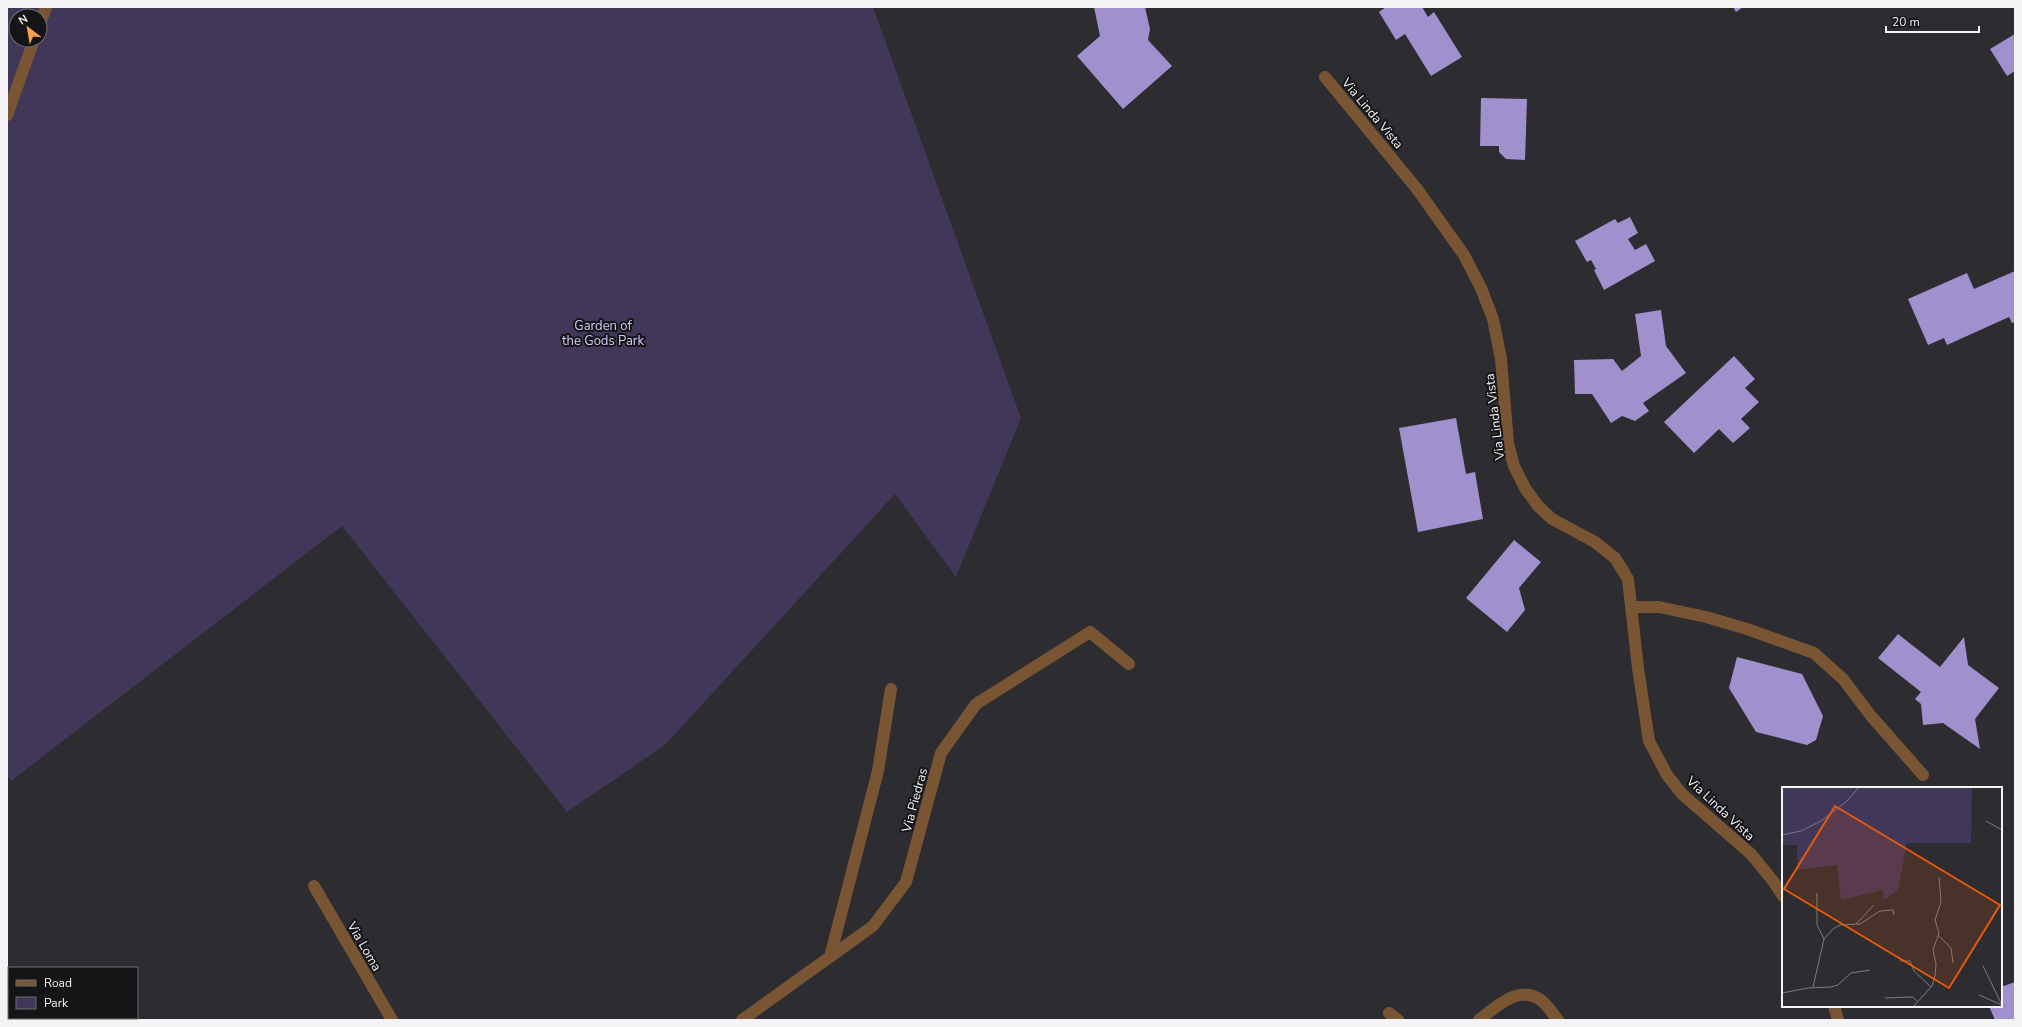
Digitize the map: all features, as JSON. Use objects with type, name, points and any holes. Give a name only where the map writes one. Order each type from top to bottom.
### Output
[{"type":"street","points":[[7,115],[31,48]]},
{"type":"street","name":"Via Linda Vista","points":[[1325,77],[1417,189],[1464,255],[1481,288],[1493,319],[1501,359],[1508,443],[1514,466],[1525,488],[1538,506],[1552,519],[1595,542],[1615,558],[1628,579],[1638,668],[1649,741],[1667,775],[1682,794],[1751,854],[1782,895]]},
{"type":"street","points":[[1631,607],[1659,607],[1706,617],[1747,628],[1814,653],[1843,679],[1871,716],[1923,776]]},
{"type":"street","name":"Via Piedras","points":[[742,1020],[873,926],[906,882],[941,753],[976,704],[1090,632],[1129,664]]},
{"type":"street","points":[[830,957],[878,771],[891,689]]},
{"type":"street","name":"Via Loma","points":[[314,886],[392,1020]]},
{"type":"street","points":[[1479,1020],[1506,999],[1523,994],[1541,1000],[1558,1020]]},
{"type":"street","points":[[1834,1007],[1838,1020]]},
{"type":"green space","name":"Garden of the Gods Park","points":[[7,7],[873,7],[1021,418],[956,577],[895,494],[665,745],[567,812],[342,526],[11,781],[7,775]]},
{"type":"building","points":[[1094,7],[1145,7],[1150,29],[1148,40],[1172,66],[1123,109],[1077,56],[1100,36]]},
{"type":"building","points":[[1386,7],[1422,7],[1428,17],[1434,12],[1462,57],[1431,76],[1405,34],[1396,40],[1379,12]]},
{"type":"building","points":[[1733,7],[1743,7],[1736,12]]},
{"type":"building","points":[[2015,34],[2015,71],[2007,76],[1990,49]]},
{"type":"building","points":[[1481,98],[1527,99],[1525,160],[1506,159],[1499,152],[1499,146],[1480,146]]},
{"type":"building","points":[[1630,217],[1638,233],[1628,239],[1635,250],[1646,244],[1655,261],[1604,290],[1594,270],[1596,269],[1591,260],[1587,262],[1575,241],[1615,219],[1618,223]]},
{"type":"building","points":[[2015,271],[2015,322],[2012,323],[2009,317],[1947,345],[1944,338],[1928,345],[1908,299],[1967,273],[1974,289]]},
{"type":"building","points":[[1661,310],[1666,346],[1686,373],[1643,403],[1649,411],[1635,421],[1622,416],[1611,423],[1592,394],[1575,394],[1574,360],[1613,359],[1622,371],[1641,356],[1635,314]]},
{"type":"building","points":[[1734,356],[1755,379],[1745,388],[1759,402],[1741,419],[1750,428],[1733,443],[1719,429],[1694,453],[1664,422]]},
{"type":"building","points":[[1456,418],[1466,474],[1475,472],[1483,519],[1418,532],[1399,428]]},
{"type":"building","points":[[1514,540],[1541,562],[1519,588],[1525,610],[1507,632],[1466,598]]},
{"type":"building","points":[[1898,634],[1940,667],[1964,637],[1968,665],[1999,688],[1975,719],[1980,749],[1943,723],[1923,725],[1921,704],[1915,699],[1921,692],[1878,658]]},
{"type":"building","points":[[1737,657],[1802,674],[1823,716],[1816,740],[1807,745],[1756,732],[1729,688]]},
{"type":"building","points":[[2015,982],[2015,1020],[1995,1020],[1989,1007],[2002,1007],[2002,987]]}]
